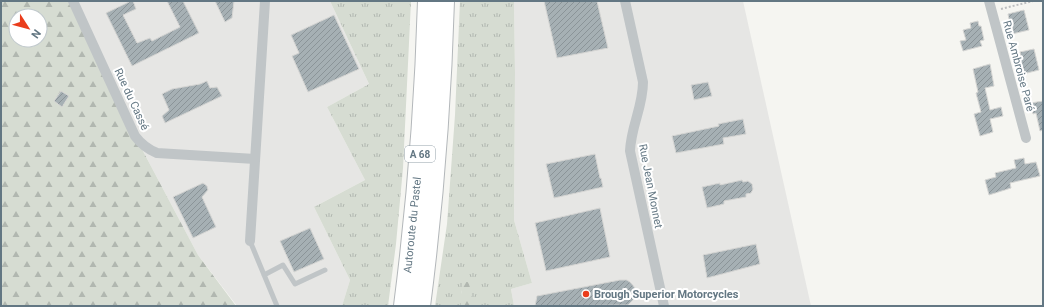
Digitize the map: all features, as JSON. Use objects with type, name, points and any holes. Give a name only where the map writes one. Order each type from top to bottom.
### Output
[{"type":"highway","name":"Autoroute du Pastel","points":[[403,306],[412,240],[420,145],[427,1]]},
{"type":"highway","name":"Autoroute du Pastel","points":[[421,306],[427,263],[436,167],[443,69],[445,1]]},
{"type":"street","name":"Rue du Cassé","points":[[72,1],[135,136],[141,144],[157,153],[255,159]]},
{"type":"street","points":[[250,241],[265,1]]},
{"type":"street","name":"Rue Jean Monnet","points":[[625,1],[643,82],[641,105],[630,139],[630,152],[664,306]]},
{"type":"street","name":"Rue Ambroise Paré","points":[[989,1],[1026,138]]},
{"type":"lane","points":[[250,241],[277,306]]},
{"type":"lane","points":[[264,275],[283,265],[295,284],[325,270]]},
{"type":"path","points":[[992,12],[1033,1]]},
{"type":"shaded area","points":[[73,1],[330,1],[369,84],[327,107],[365,180],[314,207],[350,280],[342,306],[237,306],[198,255],[135,136]]},
{"type":"shaded area","points":[[514,1],[743,1],[811,306],[514,306],[511,289],[532,283],[514,220]]},
{"type":"green space","points":[[1,1],[73,1],[135,136],[198,255],[236,306],[1,306]]},
{"type":"green space","points":[[330,1],[411,1],[403,168],[396,244],[388,306],[342,306],[350,280],[314,207],[365,180],[327,107],[369,84]]},
{"type":"green space","points":[[460,1],[514,1],[514,220],[532,283],[511,289],[514,306],[471,306],[471,295],[464,282],[461,294],[461,306],[435,306],[447,224],[455,115]]},
{"type":"green space","points":[[463,282],[469,282],[471,306],[461,306]]},
{"type":"building","points":[[133,1],[136,9],[123,15],[137,43],[150,38],[152,41],[180,27],[167,1],[183,1],[199,33],[132,66],[106,13]]},
{"type":"building","points":[[215,1],[234,1],[232,18],[225,22]]},
{"type":"building","points":[[544,1],[597,1],[608,48],[557,58]]},
{"type":"building","points":[[1024,10],[1029,30],[1012,34],[1008,14]]},
{"type":"building","points":[[334,15],[359,69],[308,92],[292,56],[299,53],[291,35]]},
{"type":"building","points":[[978,21],[979,26],[981,26],[984,40],[980,41],[982,46],[963,51],[960,41],[966,40],[963,30],[971,28],[970,23]]},
{"type":"building","points":[[1034,49],[1039,70],[1023,74],[1019,57],[1021,57],[1020,52]]},
{"type":"building","points":[[990,64],[994,86],[985,88],[990,110],[1001,107],[1003,116],[990,119],[993,132],[980,136],[974,114],[981,112],[976,93],[978,92],[973,69]]},
{"type":"building","points":[[207,81],[210,88],[217,87],[222,96],[165,123],[162,116],[169,110],[162,94],[172,89],[200,84]]},
{"type":"building","points":[[708,82],[712,96],[694,100],[691,85]]},
{"type":"building","points":[[61,91],[69,96],[62,107],[54,101]]},
{"type":"building","points":[[1043,101],[1043,130],[1040,131],[1036,113],[1033,114],[1031,103]]},
{"type":"building","points":[[743,119],[746,134],[723,138],[724,144],[676,153],[672,136],[719,126],[718,124]]},
{"type":"building","points":[[595,154],[603,187],[554,198],[546,164]]},
{"type":"building","points":[[1024,158],[1025,164],[1036,162],[1040,176],[1010,183],[1011,188],[989,195],[985,180],[996,177],[995,173],[1016,168],[1014,160]]},
{"type":"building","points":[[742,180],[743,182],[748,181],[752,184],[753,189],[751,193],[746,194],[746,197],[724,201],[724,204],[707,208],[702,187]]},
{"type":"building","points":[[203,183],[207,186],[208,190],[202,197],[216,227],[193,238],[173,197]]},
{"type":"building","points":[[600,208],[610,257],[546,271],[535,223]]},
{"type":"building","points":[[310,228],[324,259],[294,272],[280,241]]},
{"type":"building","points":[[756,244],[760,264],[707,278],[703,255]]},
{"type":"building","name":"Brough Superior Motorcycles","points":[[620,280],[627,280],[635,288],[635,298],[628,305],[535,306],[537,296]]},
{"type":"place","name":"Brough Superior Motorcycles","points":[[586,294]]}]
